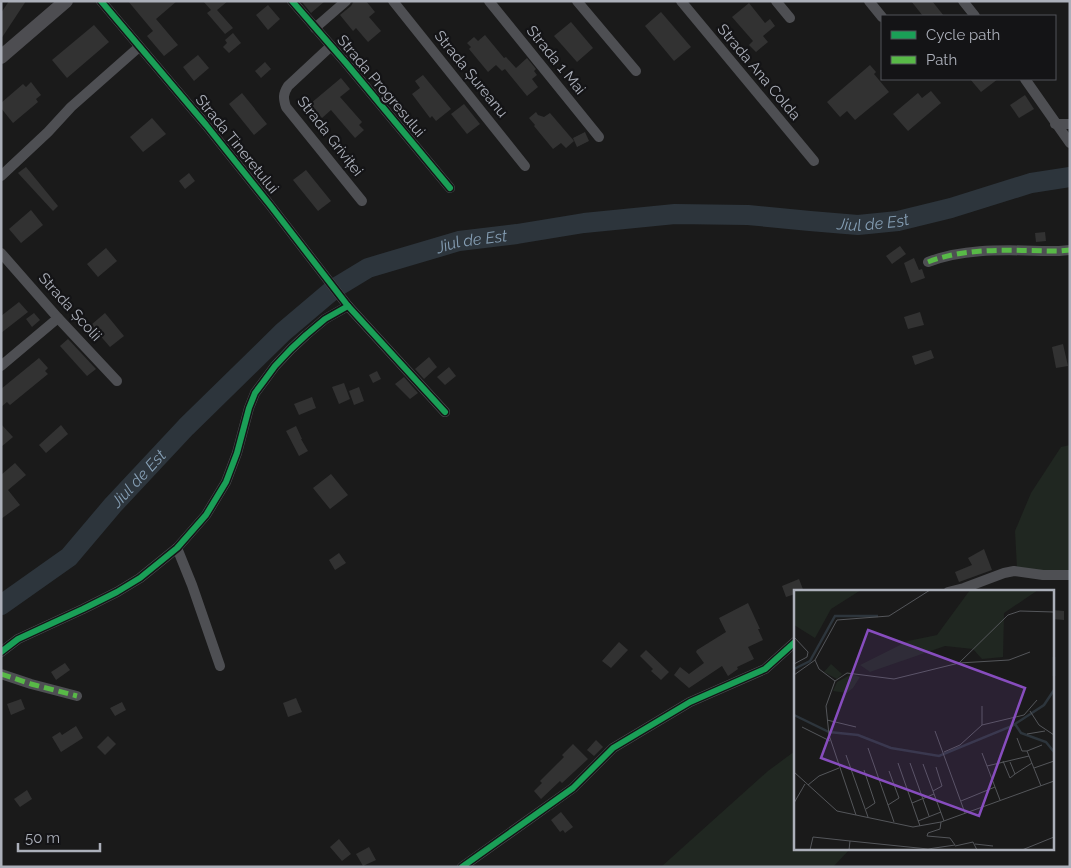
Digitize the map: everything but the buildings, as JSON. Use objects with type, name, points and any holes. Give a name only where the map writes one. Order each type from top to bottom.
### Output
[{"type":"street","points":[[1,57],[66,1]]},
{"type":"street","name":"Strada Tineretului","points":[[101,1],[270,205],[346,303],[445,412]]},
{"type":"street","name":"Strada Progresului","points":[[292,1],[450,188]]},
{"type":"street","points":[[315,28],[346,1]]},
{"type":"street","name":"Strada Șureanu","points":[[393,1],[525,166]]},
{"type":"street","name":"Strada 1 Mai","points":[[489,1],[599,137]]},
{"type":"street","points":[[577,1],[636,72]]},
{"type":"street","name":"Strada Ana Colda","points":[[681,1],[814,161]]},
{"type":"street","points":[[776,1],[790,18]]},
{"type":"street","points":[[869,1],[881,16]]},
{"type":"street","points":[[962,1],[974,15]]},
{"type":"street","name":"Strada Griviței","points":[[331,46],[288,86],[284,92],[284,98],[286,107],[362,201]]},
{"type":"street","points":[[1,176],[48,132],[71,107],[139,47]]},
{"type":"street","points":[[1026,80],[1070,143]]},
{"type":"street","points":[[1055,124],[1070,124]]},
{"type":"street","points":[[928,262],[940,257],[975,251],[1070,250]]},
{"type":"street","name":"Strada Școlii","points":[[1,253],[117,381]]},
{"type":"street","points":[[1,652],[18,639],[83,609],[140,578],[177,548],[206,515],[226,482],[237,454],[250,408],[256,393],[264,381],[296,344],[346,303]]},
{"type":"street","points":[[1,366],[58,318]]},
{"type":"street","points":[[177,548],[220,666]]},
{"type":"street","points":[[956,590],[1014,571],[1043,575],[1070,575]]},
{"type":"street","points":[[462,867],[573,788],[613,748],[690,702],[765,669],[794,643]]},
{"type":"street","points":[[1,674],[30,684],[77,696]]},
{"type":"shaded area","points":[[1070,445],[1070,571],[1036,572],[1017,568],[1015,531],[1031,493],[1061,447]]},
{"type":"shaded area","points":[[794,752],[794,850],[849,850],[833,867],[661,867],[768,771]]},
{"type":"waterway","name":"Jiul de Est","points":[[1,605],[69,557],[113,505],[186,427],[283,332],[335,288],[368,268],[459,241],[584,223],[675,214],[748,215],[858,225],[898,221],[951,208],[1031,183],[1070,177]]},
{"type":"marked path","points":[[928,262],[976,251],[1070,250]]},
{"type":"marked path","points":[[1,674],[77,696]]},
{"type":"cycle path","points":[[101,1],[206,125],[348,306],[445,412]]},
{"type":"cycle path","points":[[292,1],[450,188]]},
{"type":"cycle path","points":[[1,652],[18,639],[117,592],[140,578],[177,548],[206,515],[226,482],[255,393],[275,366],[291,349],[325,319],[348,306]]},
{"type":"cycle path","points":[[462,867],[573,788],[613,748],[690,702],[765,669],[794,643]]}]
